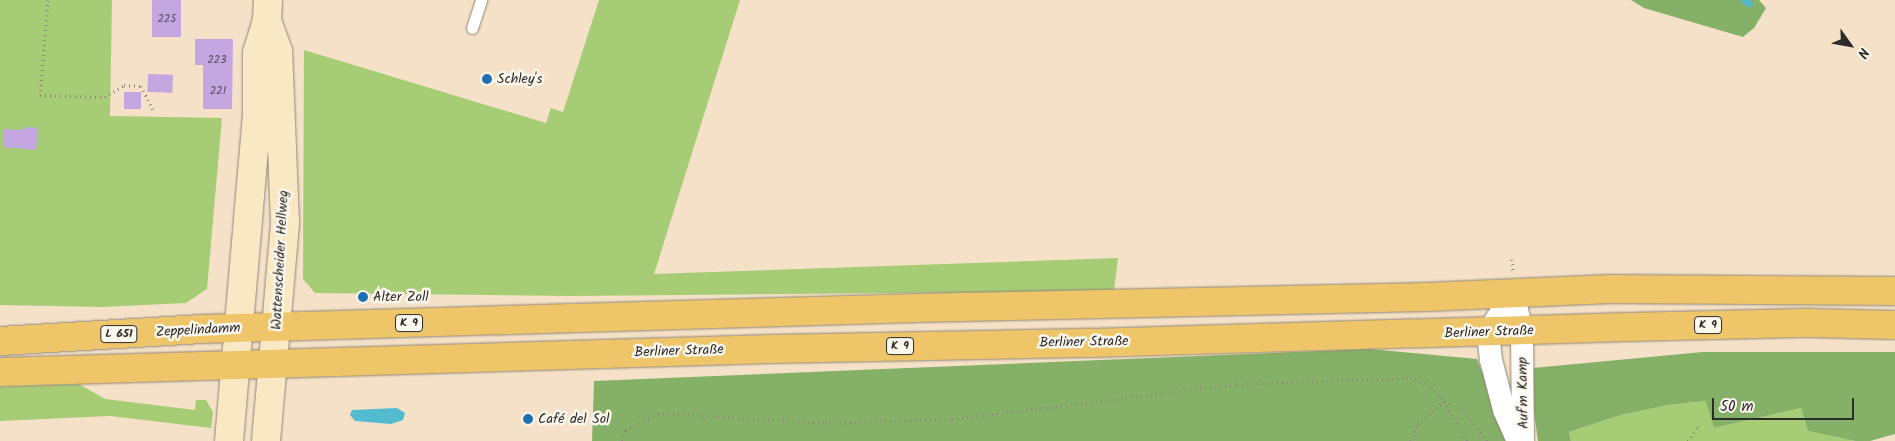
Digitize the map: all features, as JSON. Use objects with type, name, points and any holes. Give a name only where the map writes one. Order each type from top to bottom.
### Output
[{"type":"main road","name":"Wattenscheider Hellweg","points":[[266,441],[285,223],[285,182],[278,51],[268,10]]},
{"type":"main road","name":"Wattenscheider Hellweg","points":[[229,441],[257,115],[258,53],[268,10]]},
{"type":"main road","name":"K 9","points":[[276,328],[909,308],[1513,294],[1610,289],[1895,291]]},
{"type":"main road","name":"Berliner Straße","points":[[273,364],[771,348],[1092,343],[1810,323],[1895,325]]},
{"type":"main road","name":"Zeppelindamm","points":[[0,341],[238,328],[276,328]]},
{"type":"main road","points":[[0,372],[273,364]]},
{"type":"street","name":"Auf'm Kamp","points":[[1513,294],[1522,330],[1523,441]]},
{"type":"street","points":[[1488,332],[1513,294]]},
{"type":"street","name":"Auf'm Kamp","points":[[1488,332],[1491,360],[1504,410],[1518,441]]},
{"type":"lane","points":[[472,28],[482,0]]},
{"type":"path","points":[[48,0],[40,95],[105,97],[124,84],[141,86],[154,111]]},
{"type":"path","points":[[623,441],[626,430],[658,414],[825,422],[952,419],[1237,384],[1410,378],[1431,387],[1444,401],[1467,441]]},
{"type":"path","points":[[1411,441],[1418,426],[1444,401]]},
{"type":"path","points":[[1444,401],[1462,409],[1486,441]]},
{"type":"path","points":[[1688,441],[1698,426],[1700,430]]},
{"type":"green space","points":[[0,0],[112,0],[110,116],[222,118],[207,289],[186,303],[103,307],[0,305]]},
{"type":"green space","points":[[599,0],[740,0],[654,274],[1118,258],[1114,291],[569,296],[315,293],[303,279],[304,50],[546,123],[551,108],[563,112]]},
{"type":"green space","points":[[1631,0],[1759,0],[1766,8],[1754,28],[1743,37],[1644,8]]},
{"type":"green space","points":[[1370,349],[1477,359],[1510,441],[592,441],[594,381]]},
{"type":"green space","points":[[1703,352],[1895,352],[1895,434],[1870,441],[1855,441],[1808,431],[1801,408],[1714,428],[1706,401],[1668,405],[1621,415],[1569,432],[1571,441],[1538,441],[1533,405],[1533,368]]},
{"type":"green space","points":[[79,384],[105,399],[195,410],[196,400],[206,400],[213,412],[211,428],[110,416],[0,421],[0,387]]},
{"type":"green space","points":[[1707,401],[1714,428],[1801,408],[1808,431],[1855,441],[1571,441],[1569,432],[1621,415],[1668,405]]},
{"type":"water","points":[[397,408],[405,413],[403,420],[391,424],[355,421],[350,415],[352,410]]},
{"type":"building","points":[[152,0],[181,0],[181,37],[152,37]]},
{"type":"building","points":[[195,39],[233,39],[232,109],[203,109],[203,65],[195,65]]},
{"type":"building","points":[[148,74],[173,75],[172,93],[147,92]]},
{"type":"building","points":[[124,92],[141,92],[141,109],[124,109]]},
{"type":"building","points":[[23,127],[38,128],[36,150],[3,147],[4,129],[23,130]]},
{"type":"waterway","points":[[1744,0],[1750,4]]},
{"type":"place","name":"Schley's","points":[[487,79]]},
{"type":"place","name":"Alter Zoll","points":[[363,297]]},
{"type":"place","name":"Café del Sol","points":[[528,419]]}]
